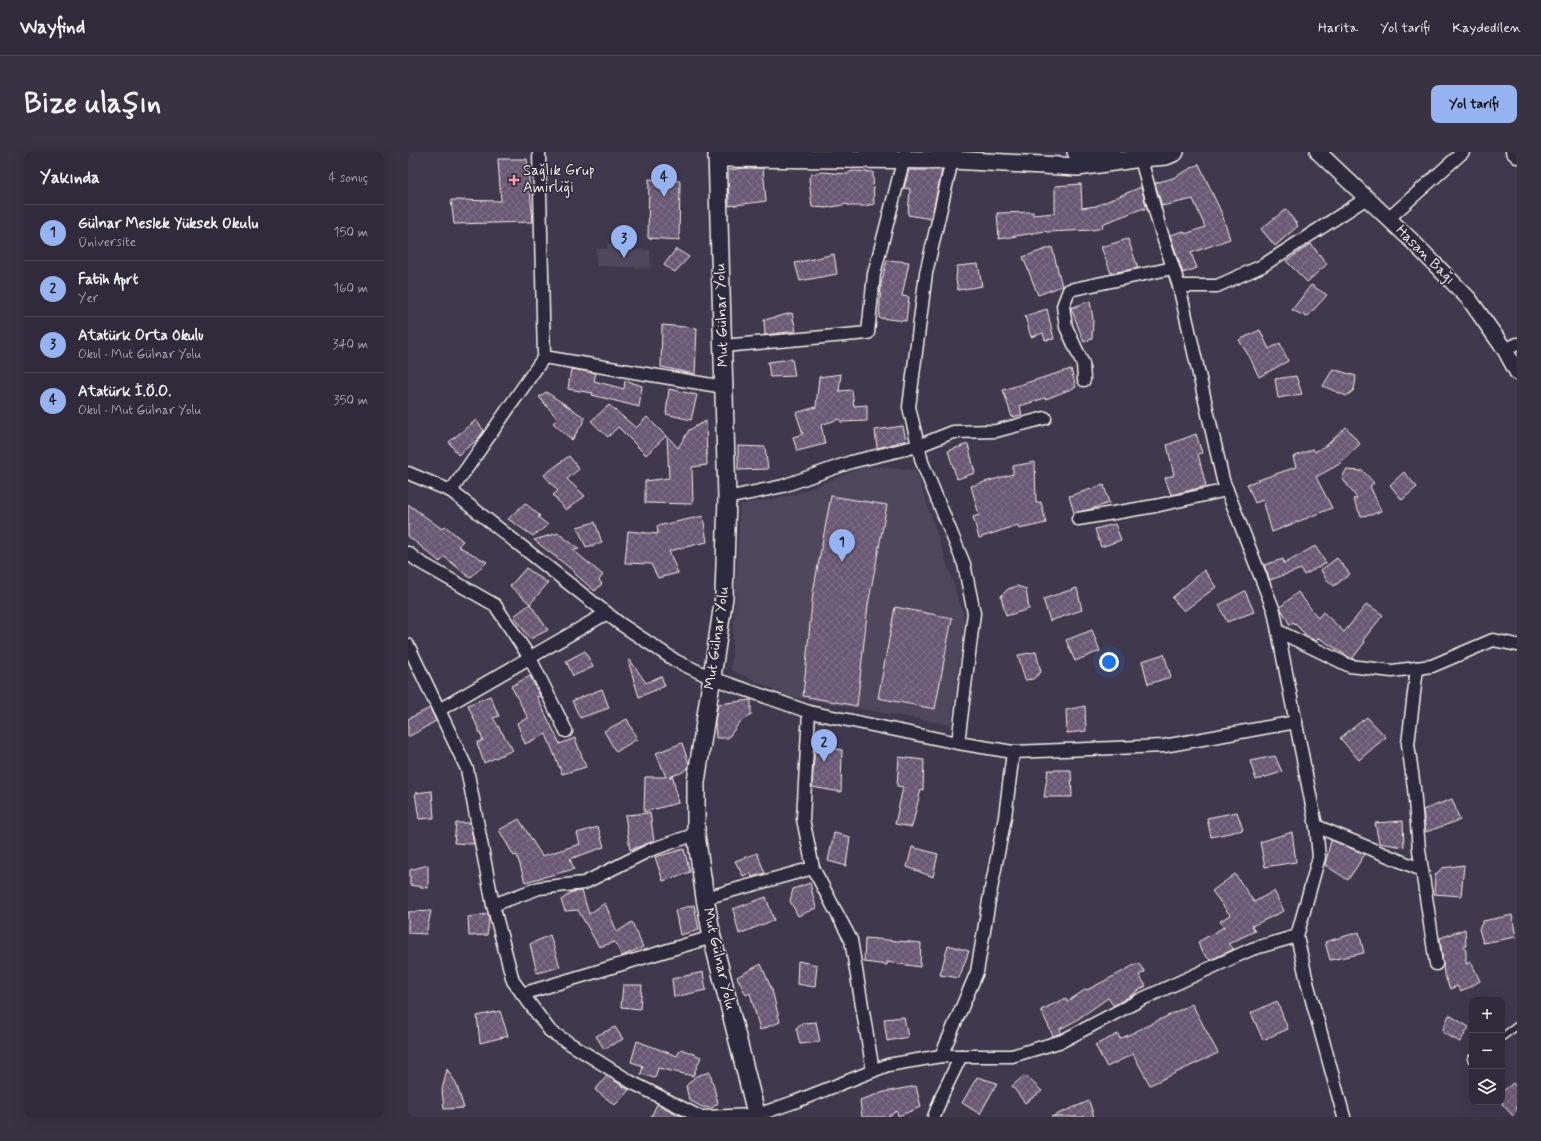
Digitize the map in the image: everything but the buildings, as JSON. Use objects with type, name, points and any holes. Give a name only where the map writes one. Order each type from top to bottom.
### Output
[{"type":"main road","points":[[1076,152],[1166,156],[1175,152]]},
{"type":"main road","points":[[717,155],[954,156],[1078,167],[1140,155]]},
{"type":"main road","name":"Mut Gülnar Yolu","points":[[717,155],[727,498],[724,597],[696,782],[696,834],[712,937],[757,1116]]},
{"type":"street","points":[[450,491],[544,357],[539,152]]},
{"type":"street","name":"Hasan Bağı","points":[[1318,152],[1388,218],[1469,299],[1511,347],[1517,372]]},
{"type":"street","points":[[1388,218],[1462,152]]},
{"type":"street","points":[[1512,152],[1517,156]]},
{"type":"street","points":[[1140,155],[1159,225],[1179,286],[1223,480],[1274,611],[1316,826],[1319,857],[1297,936],[1307,982],[1344,1117]]},
{"type":"street","points":[[723,346],[868,333],[874,274],[904,156]]},
{"type":"street","points":[[954,156],[926,273],[909,407],[922,462],[964,564],[974,613],[958,743]]},
{"type":"street","points":[[1179,286],[1217,286],[1262,266],[1367,198]]},
{"type":"street","points":[[1084,380],[1083,364],[1066,328],[1063,306],[1069,290],[1173,268]]},
{"type":"street","points":[[544,357],[724,388]]},
{"type":"street","points":[[727,498],[783,486],[851,462],[918,446],[953,432],[996,431],[1045,418]]},
{"type":"street","points":[[408,473],[450,491],[606,614],[676,661],[712,678],[809,712],[958,743],[1013,752],[1164,746],[1296,722]]},
{"type":"street","points":[[1078,519],[1154,506],[1227,490]]},
{"type":"street","points":[[408,553],[418,561],[495,605],[530,658],[566,731]]},
{"type":"street","points":[[440,710],[606,614]]},
{"type":"street","points":[[1278,630],[1350,666],[1392,671],[1432,666],[1493,640],[1517,645]]},
{"type":"street","points":[[408,645],[467,769],[493,905],[513,981],[550,1031],[631,1082],[701,1117],[757,1116],[888,1065],[941,1056],[1012,1056],[1062,1041],[1140,1000],[1252,949],[1297,936]]},
{"type":"street","points":[[1418,668],[1408,744],[1422,870],[1436,964]]},
{"type":"street","points":[[809,712],[803,819],[813,868],[851,940],[873,1071]]},
{"type":"street","points":[[941,1056],[977,972],[990,889],[1005,817],[1013,752]]},
{"type":"street","points":[[1316,826],[1422,870]]},
{"type":"street","points":[[493,905],[538,888],[584,882],[650,850],[696,834]]},
{"type":"street","points":[[705,898],[813,868]]},
{"type":"street","points":[[522,994],[712,937]]},
{"type":"street","points":[[934,1117],[943,1093],[961,1056]]},
{"type":"lane","points":[[1505,1035],[1517,1026]]},
{"type":"shaded area","points":[[607,244],[620,244],[621,249],[650,250],[651,268],[597,266],[596,249],[608,249]]},
{"type":"shaded area","points":[[867,466],[916,470],[965,619],[951,725],[788,696],[731,670],[740,505],[793,495]]},
{"type":"place","name":"Sağlık Grup Amirliği","points":[[514,180]]},
{"type":"place","name":"Atatürk İ.Ö.O.","points":[[664,197]]},
{"type":"place","name":"Atatürk Orta Okulu","points":[[624,258]]},
{"type":"place","name":"Gülnar Meslek Yüksek Okulu","points":[[842,562]]},
{"type":"place","name":"Fatih Aprt","points":[[824,762]]}]
